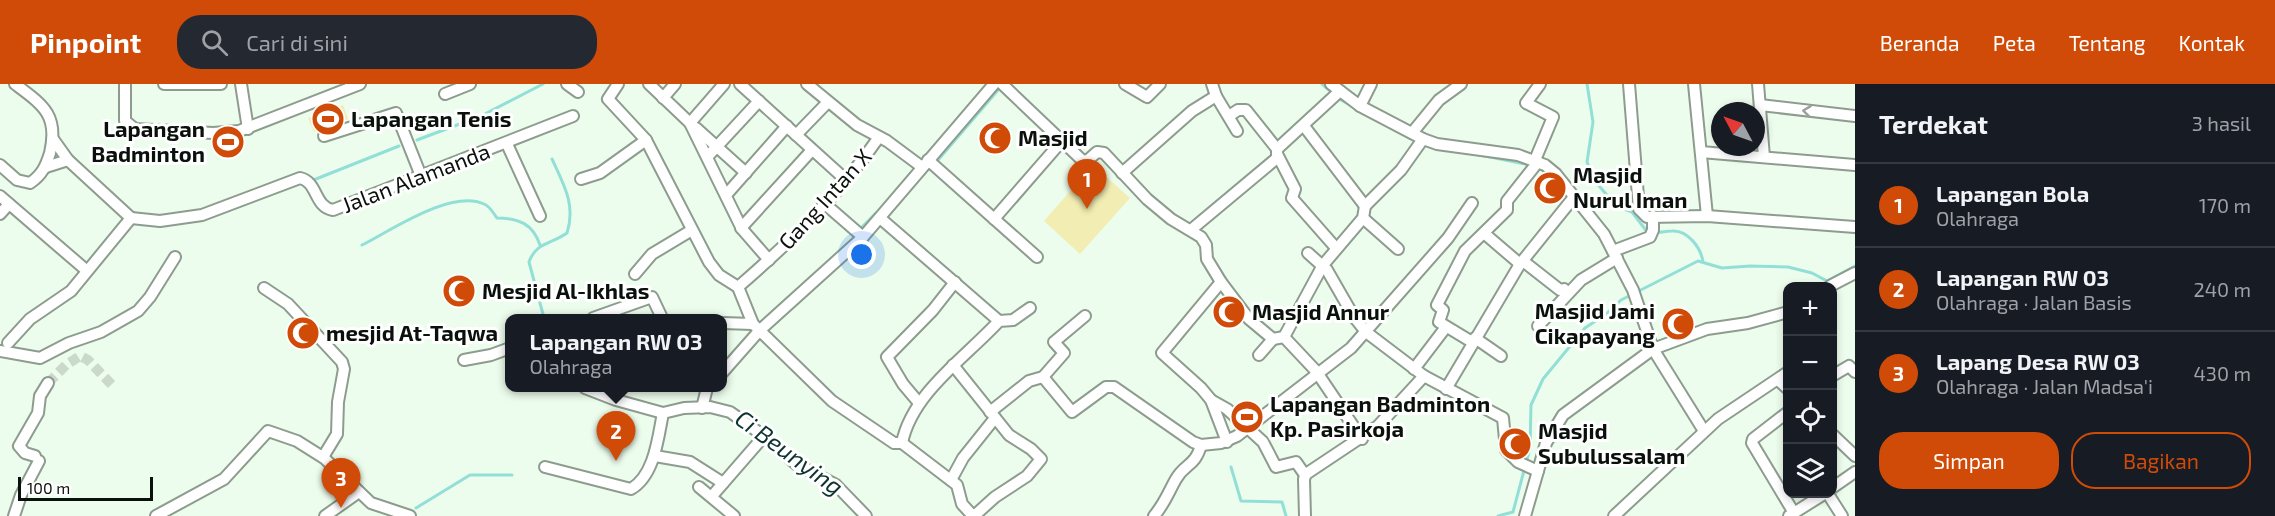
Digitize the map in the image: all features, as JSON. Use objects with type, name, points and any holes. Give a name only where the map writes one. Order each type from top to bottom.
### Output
[{"type":"street","points":[[0,165],[23,183],[36,179],[46,167],[53,139],[54,128],[48,114],[15,84]]},
{"type":"street","points":[[125,84],[126,121],[135,129],[213,133],[248,129],[360,84]]},
{"type":"street","points":[[164,84],[221,84]]},
{"type":"street","points":[[241,84],[248,129]]},
{"type":"street","points":[[445,94],[470,84]]},
{"type":"street","points":[[567,84],[578,92]]},
{"type":"street","points":[[618,84],[608,97],[646,140],[692,230],[719,275],[738,287],[756,327],[831,401],[894,443],[902,443],[951,480],[960,491],[962,504],[974,516],[995,497],[1027,476],[1041,459],[1031,449],[1009,435],[953,365]]},
{"type":"street","points":[[649,84],[746,173]]},
{"type":"street","points":[[663,98],[675,84]]},
{"type":"street","points":[[691,123],[724,84]]},
{"type":"street","points":[[740,84],[846,180]]},
{"type":"street","points":[[807,84],[821,88],[828,102],[879,137],[925,164],[1037,257]]},
{"type":"street","points":[[1002,84],[1083,161],[1088,160],[1097,152],[1104,153],[1171,219],[1192,229],[1206,245],[1208,260],[1221,282],[1249,319],[1272,339]]},
{"type":"street","points":[[1125,84],[1147,97],[1160,84]]},
{"type":"street","points":[[1212,84],[1216,96],[1237,131]]},
{"type":"street","points":[[1360,106],[1371,84]]},
{"type":"street","points":[[1412,133],[1439,100],[1461,84]]},
{"type":"street","points":[[1501,356],[1439,322],[1443,310],[1437,305],[1465,251],[1480,235],[1485,234],[1507,210],[1508,201],[1536,161],[1553,117],[1526,104],[1540,84]]},
{"type":"street","points":[[1629,84],[1639,209],[1647,217],[1707,216],[1855,227]]},
{"type":"street","points":[[1694,84],[1707,216]]},
{"type":"street","points":[[1758,84],[1760,102]]},
{"type":"street","points":[[727,367],[756,327],[863,237],[988,86]]},
{"type":"street","points":[[1192,229],[1277,154],[1336,87],[1360,106],[1423,140],[1437,144],[1484,149],[1536,161],[1556,174],[1604,234],[1633,291],[1653,349],[1704,431]]},
{"type":"street","points":[[1122,172],[1192,111],[1216,96]]},
{"type":"street","points":[[708,156],[759,100]]},
{"type":"street","points":[[796,135],[828,102]]},
{"type":"street","points":[[1765,106],[1855,116]]},
{"type":"street","points":[[1229,116],[1246,110],[1277,154],[1295,189],[1292,198],[1336,248]]},
{"type":"street","points":[[324,136],[396,113],[421,176]]},
{"type":"street","name":"Jalan Alamanda","points":[[131,218],[160,221],[201,215],[300,178],[311,185],[325,209],[333,210],[507,144],[573,116]]},
{"type":"street","points":[[691,123],[741,228],[770,260]]},
{"type":"street","points":[[726,195],[787,126]]},
{"type":"street","points":[[1304,126],[1365,206]]},
{"type":"street","name":"Gang Intan X","points":[[738,287],[770,260],[825,204],[879,137]]},
{"type":"street","points":[[53,139],[69,160],[131,218],[71,291],[30,319],[4,347],[40,358],[69,343],[101,332],[138,311],[150,297],[175,257]]},
{"type":"street","points":[[581,179],[600,173],[646,140]]},
{"type":"street","points":[[1284,337],[1323,265],[1363,218],[1365,206],[1401,170],[1423,140]]},
{"type":"street","points":[[994,219],[1061,142]]},
{"type":"street","points":[[507,144],[540,216]]},
{"type":"street","points":[[741,228],[812,150]]},
{"type":"street","points":[[1701,152],[1855,165]]},
{"type":"street","points":[[46,167],[69,160]]},
{"type":"street","points":[[1446,388],[1522,262],[1574,197]]},
{"type":"street","points":[[0,214],[4,200],[86,270]]},
{"type":"street","points":[[1043,377],[1072,412],[1106,387],[1114,387],[1184,438],[1201,445],[1227,442],[1249,429],[1351,348],[1448,238],[1472,203]]},
{"type":"street","points":[[825,204],[863,237]]},
{"type":"street","points":[[1538,326],[1581,280],[1615,255],[1650,237],[1653,230],[1653,216]]},
{"type":"street","points":[[880,218],[999,321],[1013,321],[1030,308]]},
{"type":"street","points":[[1363,218],[1398,249]]},
{"type":"street","points":[[635,274],[652,254],[692,230]]},
{"type":"street","points":[[1485,234],[1543,278],[1568,293]]},
{"type":"street","points":[[1308,253],[1323,265],[1354,317],[1366,332],[1419,373],[1505,420],[1506,450],[1522,463],[1538,471]]},
{"type":"street","points":[[1837,282],[1855,273]]},
{"type":"street","points":[[919,404],[903,384],[887,357],[933,310],[955,282]]},
{"type":"street","points":[[1221,282],[1162,353],[1202,388],[1211,400],[1227,442]]},
{"type":"street","points":[[264,288],[288,304],[342,362],[344,369],[338,402],[337,434],[324,458]]},
{"type":"street","points":[[604,314],[651,297],[660,314]]},
{"type":"street","points":[[1525,516],[1546,443],[1563,415],[1653,349],[1707,328],[1748,324],[1783,314]]},
{"type":"street","points":[[951,480],[963,458],[993,415],[1029,381],[1043,377],[1064,353],[1053,342],[1085,316]]},
{"type":"street","points":[[902,443],[919,404],[953,365],[999,321]]},
{"type":"street","points":[[727,323],[756,327]]},
{"type":"street","points":[[1305,475],[1362,439],[1378,426],[1419,373],[1446,327]]},
{"type":"street","points":[[1260,355],[1272,339],[1284,337]]},
{"type":"street","points":[[1284,337],[1317,373],[1362,439]]},
{"type":"street","points":[[464,360],[505,350]]},
{"type":"street","points":[[1837,374],[1849,366],[1855,372]]},
{"type":"street","points":[[1614,516],[1718,419],[1783,376]]},
{"type":"street","points":[[1778,380],[1783,384]]},
{"type":"street","points":[[14,516],[37,458],[25,453],[19,446],[38,413],[40,396],[48,383]]},
{"type":"street","points":[[595,392],[616,400],[663,412],[684,408],[722,408],[764,436],[796,464],[836,485],[866,516]]},
{"type":"street","points":[[702,408],[706,392]]},
{"type":"street","points":[[1211,400],[1227,409],[1249,429],[1267,448],[1276,467],[1296,462],[1305,475],[1305,516]]},
{"type":"street","points":[[545,466],[632,489],[641,480],[654,456],[663,412]]},
{"type":"street","points":[[1783,416],[1753,439],[1752,443],[1791,514],[1819,498]]},
{"type":"street","points":[[156,516],[224,479],[266,433],[273,432],[324,458],[371,503],[410,516]]},
{"type":"street","points":[[712,496],[764,436]]},
{"type":"street","points":[[1837,438],[1855,456]]},
{"type":"street","points":[[1154,516],[1168,498],[1178,475],[1196,460],[1201,445]]},
{"type":"street","points":[[654,456],[690,462],[723,483]]},
{"type":"street","points":[[1837,485],[1855,472]]},
{"type":"street","points":[[699,487],[734,516]]},
{"type":"street","points":[[325,516],[359,492]]},
{"type":"street","points":[[1829,498],[1842,516]]},
{"type":"shaded area","name":"Lapangan Tenis","points":[[343,105],[348,119],[314,132],[308,118]]},
{"type":"shaded area","points":[[1093,165],[1130,198],[1080,254],[1044,221]]},
{"type":"waterway","points":[[417,140],[481,116],[543,84]]},
{"type":"waterway","points":[[1322,84],[1329,90]]},
{"type":"waterway","points":[[1587,84],[1593,122],[1587,162],[1595,181],[1616,206],[1632,212],[1648,233],[1669,231],[1683,233],[1697,246],[1703,262]]},
{"type":"waterway","points":[[938,160],[999,89]]},
{"type":"waterway","points":[[1341,100],[1379,121]]},
{"type":"waterway","points":[[311,181],[399,146]]},
{"type":"waterway","points":[[1475,154],[1530,165]]},
{"type":"waterway","points":[[543,314],[529,262],[540,247],[567,233],[570,213],[567,195],[552,159]]},
{"type":"waterway","points":[[362,245],[405,221],[439,206],[471,201],[486,205],[497,218],[512,219],[529,227],[540,245]]},
{"type":"waterway","points":[[859,230],[876,213]]},
{"type":"waterway","name":"Ci Beunying","points":[[1498,516],[1513,512],[1530,448],[1531,405],[1543,379],[1585,328],[1606,314],[1621,300],[1698,261],[1722,268],[1788,267],[1812,273],[1827,281],[1855,266]]},
{"type":"waterway","points":[[1231,467],[1241,501],[1282,502],[1286,516]]},
{"type":"waterway","points":[[416,508],[470,475],[512,475]]},
{"type":"tunnel","points":[[48,383],[66,365],[80,356],[88,360],[113,386]]},
{"type":"place","name":"Lapangan Tenis","points":[[328,119]]},
{"type":"place","name":"Masjid","points":[[995,138]]},
{"type":"place","name":"Lapangan Badminton","points":[[228,142]]},
{"type":"place","name":"Masjid Nurul Iman","points":[[1550,188]]},
{"type":"place","name":"Lapangan Bola","points":[[1087,209]]},
{"type":"place","name":"Mesjid Al-Ikhlas","points":[[459,291]]},
{"type":"place","name":"Masjid Annur","points":[[1229,312]]},
{"type":"place","name":"Masjid Jami Cikapayang","points":[[1678,324]]},
{"type":"place","name":"mesjid At-Taqwa","points":[[303,333]]},
{"type":"place","name":"Lapangan Badminton Kp. Pasirkoja","points":[[1247,417]]},
{"type":"place","name":"Masjid Subulussalam","points":[[1515,444]]},
{"type":"place","name":"Lapangan RW 03","points":[[616,461]]},
{"type":"place","name":"Lapang Desa RW 03","points":[[341,508]]}]
